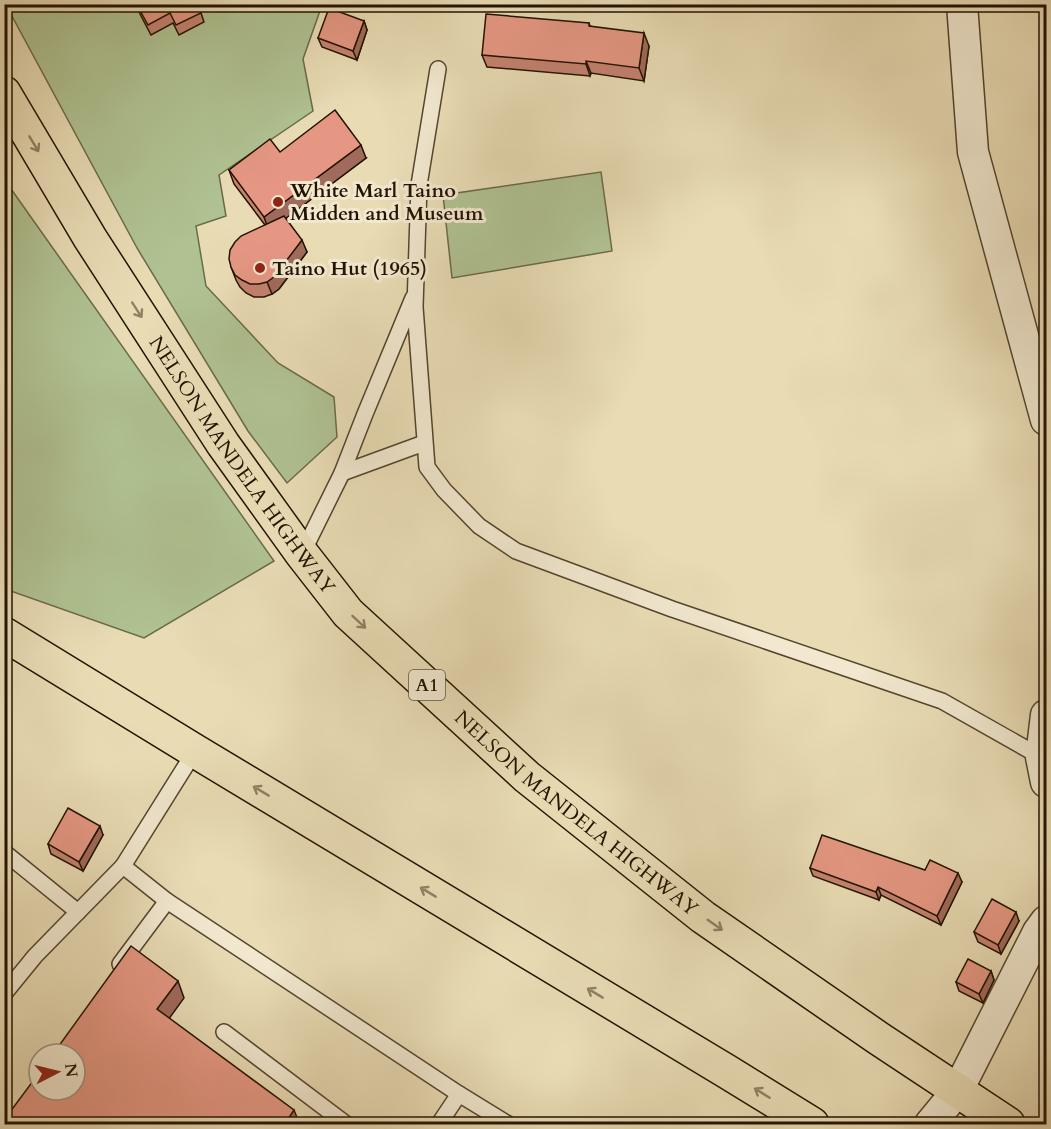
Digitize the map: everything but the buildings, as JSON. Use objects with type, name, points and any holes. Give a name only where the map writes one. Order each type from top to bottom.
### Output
[{"type":"highway","name":"NELSON MANDELA HIGHWAY","points":[[4,93],[90,238],[223,444],[302,554],[348,613],[526,777],[703,917],[1008,1125]]},
{"type":"highway","points":[[4,634],[812,1125]]},
{"type":"street","points":[[962,4],[973,152],[1047,420]]},
{"type":"street","points":[[1044,770],[1047,715]]},
{"type":"street","points":[[930,1125],[958,1090],[1038,932],[1047,921]]},
{"type":"lane","points":[[438,69],[419,185],[416,307],[427,467],[444,490],[478,525],[516,552],[672,609],[942,701],[1044,770]]},
{"type":"lane","points":[[302,554],[342,473],[416,290]]},
{"type":"lane","points":[[342,473],[424,443]]},
{"type":"lane","points":[[4,994],[35,956],[123,866],[195,752]]},
{"type":"lane","points":[[4,852],[78,912]]},
{"type":"lane","points":[[123,866],[167,902],[508,1125]]},
{"type":"lane","points":[[110,978],[167,902]]},
{"type":"lane","points":[[224,1032],[346,1125]]},
{"type":"lane","points":[[439,1125],[459,1094]]},
{"type":"green space","points":[[6,5],[322,5],[303,59],[313,111],[219,175],[226,216],[196,226],[206,286],[278,363],[334,397],[337,437],[287,483],[248,431],[137,248]]},
{"type":"green space","points":[[601,172],[612,251],[452,278],[443,195]]},
{"type":"green space","points":[[4,179],[274,561],[144,638],[5,589]]},
{"type":"place","name":"White Marl Taino Midden and Museum","points":[[278,202]]},
{"type":"place","name":"Taino Hut (1965)","points":[[260,268]]}]
